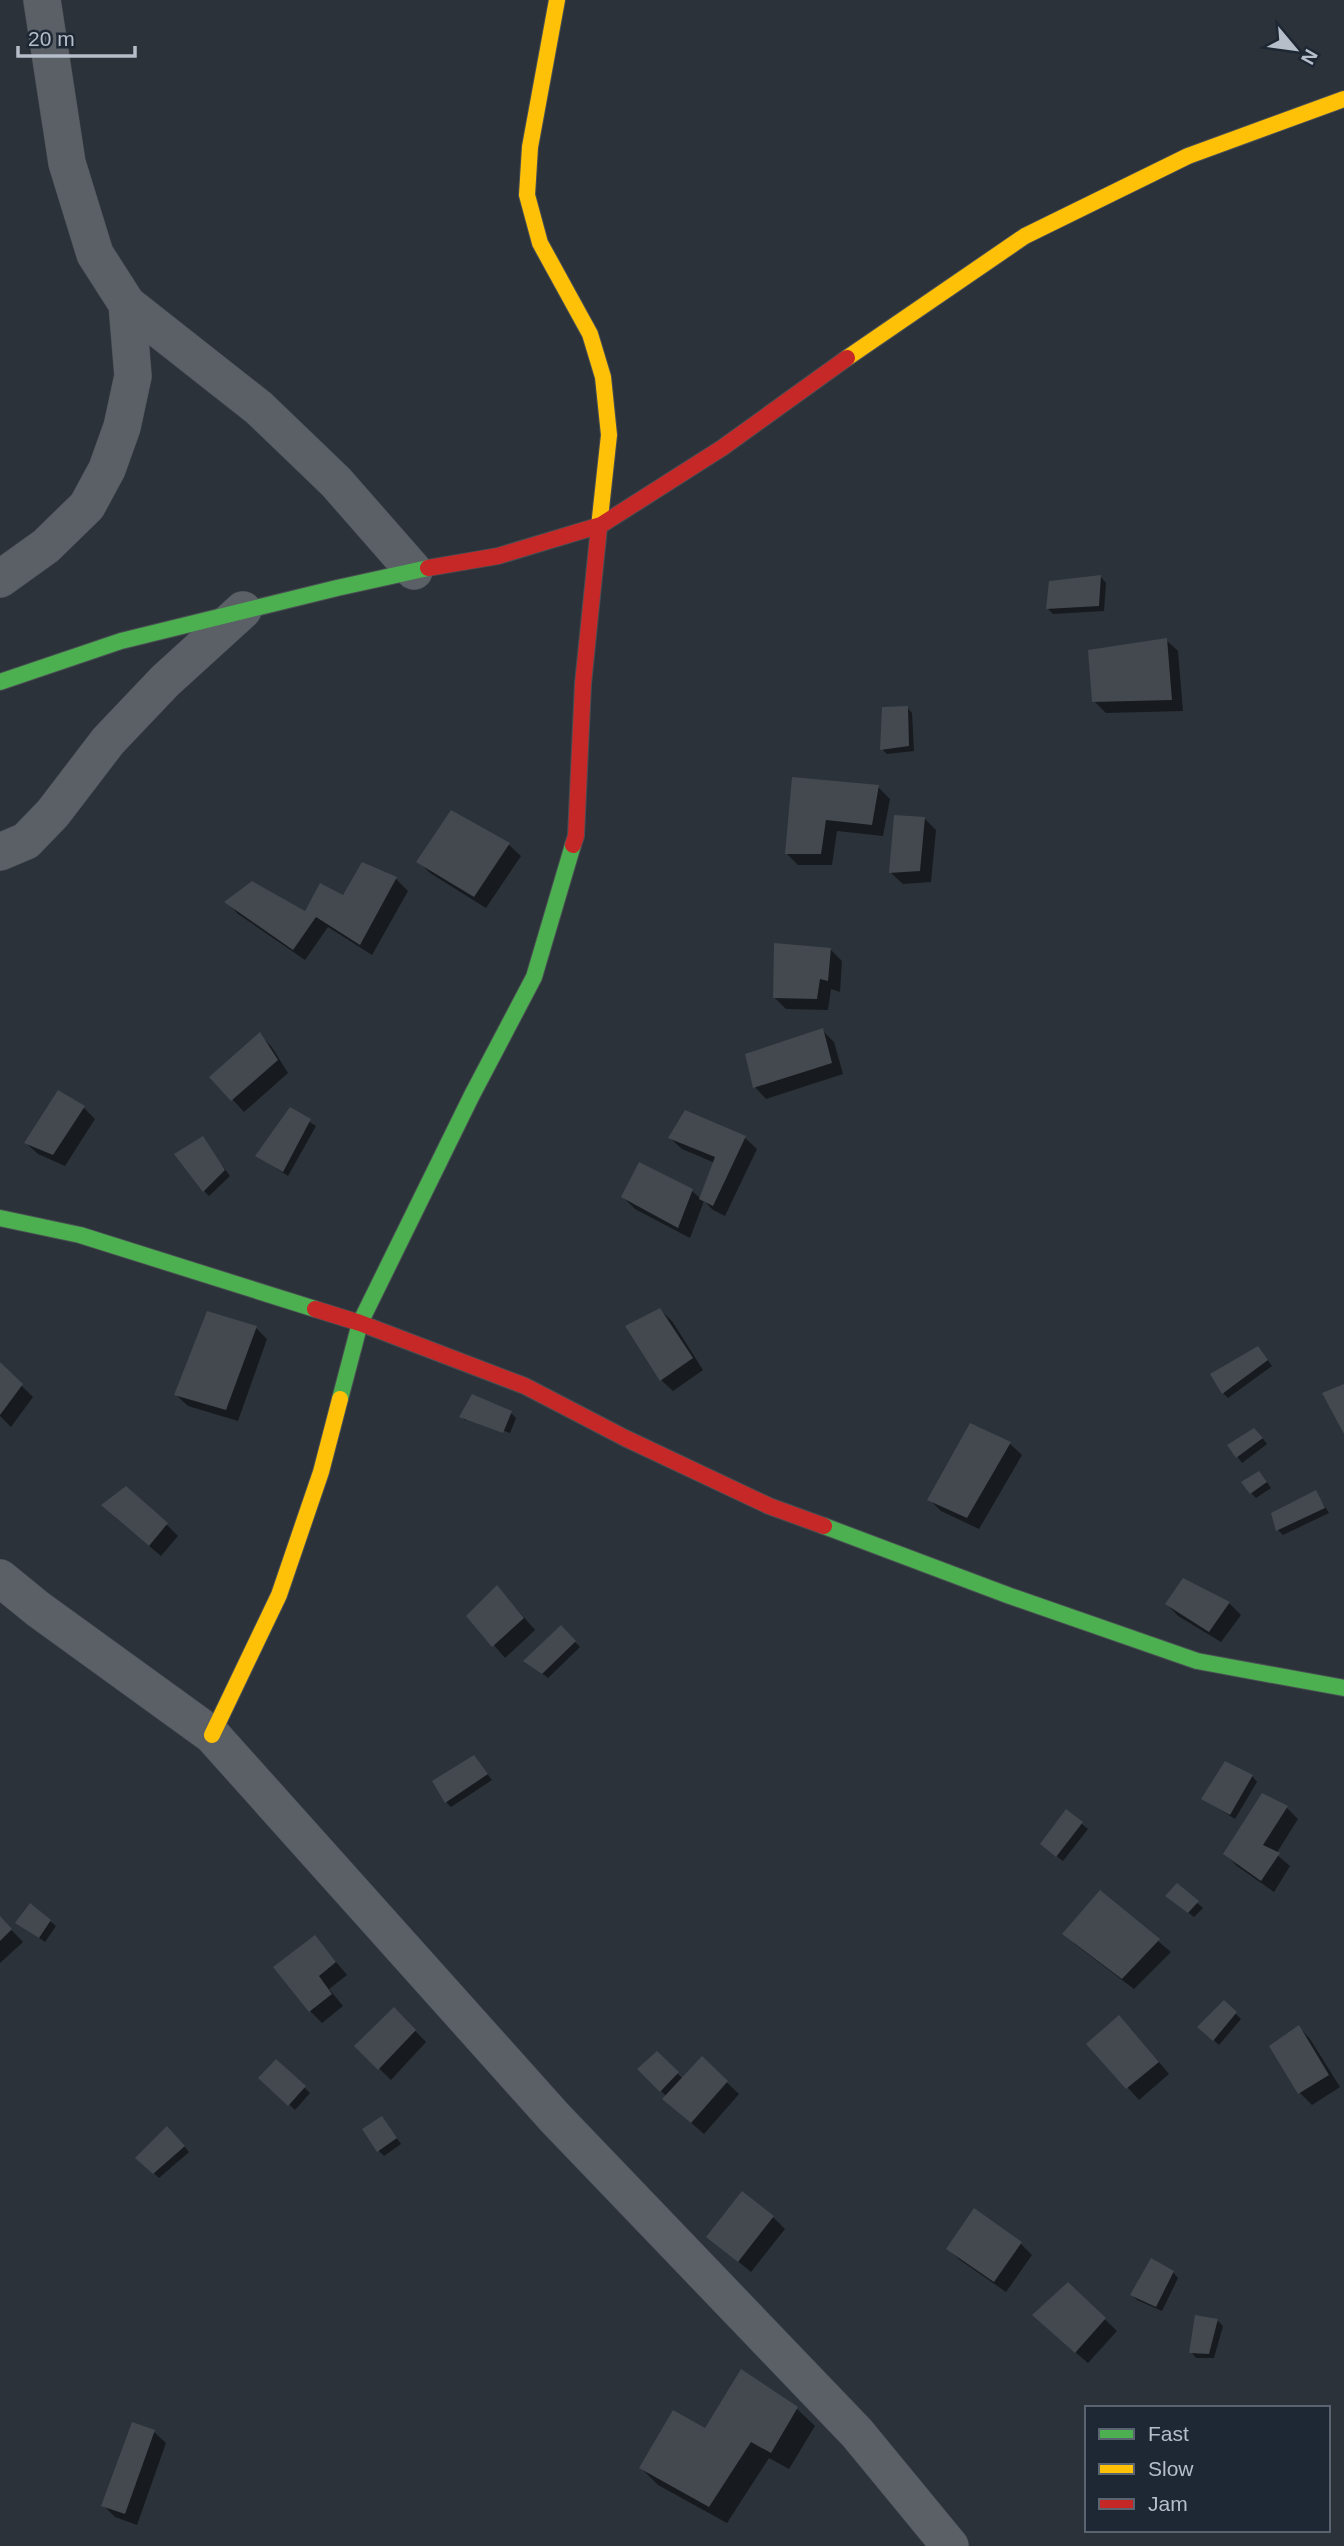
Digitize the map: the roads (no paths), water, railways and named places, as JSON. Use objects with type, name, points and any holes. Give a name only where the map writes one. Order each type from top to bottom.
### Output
[{"type":"street","points":[[42,0],[67,163],[95,254],[127,304],[259,408],[335,482],[414,571]]},
{"type":"street","points":[[212,1735],[279,1595],[321,1472],[360,1322],[472,1095],[534,977],[576,836],[583,684],[609,435],[603,377],[590,334],[540,243],[527,195],[530,147],[557,0]]},
{"type":"street","points":[[0,682],[121,641],[414,571],[498,556],[601,524],[722,448],[875,338],[1025,236],[1188,156],[1344,99]]},
{"type":"street","points":[[0,579],[46,546],[87,506],[107,469],[122,426],[133,376],[127,304]]},
{"type":"street","points":[[0,852],[26,841],[53,814],[108,741],[165,681],[243,610]]},
{"type":"street","points":[[0,1218],[80,1235],[360,1322],[525,1386],[625,1438],[769,1506],[1010,1596],[1197,1661],[1344,1688]]},
{"type":"street","points":[[0,1578],[38,1609],[212,1735],[555,2118],[857,2433],[950,2546]]}]
